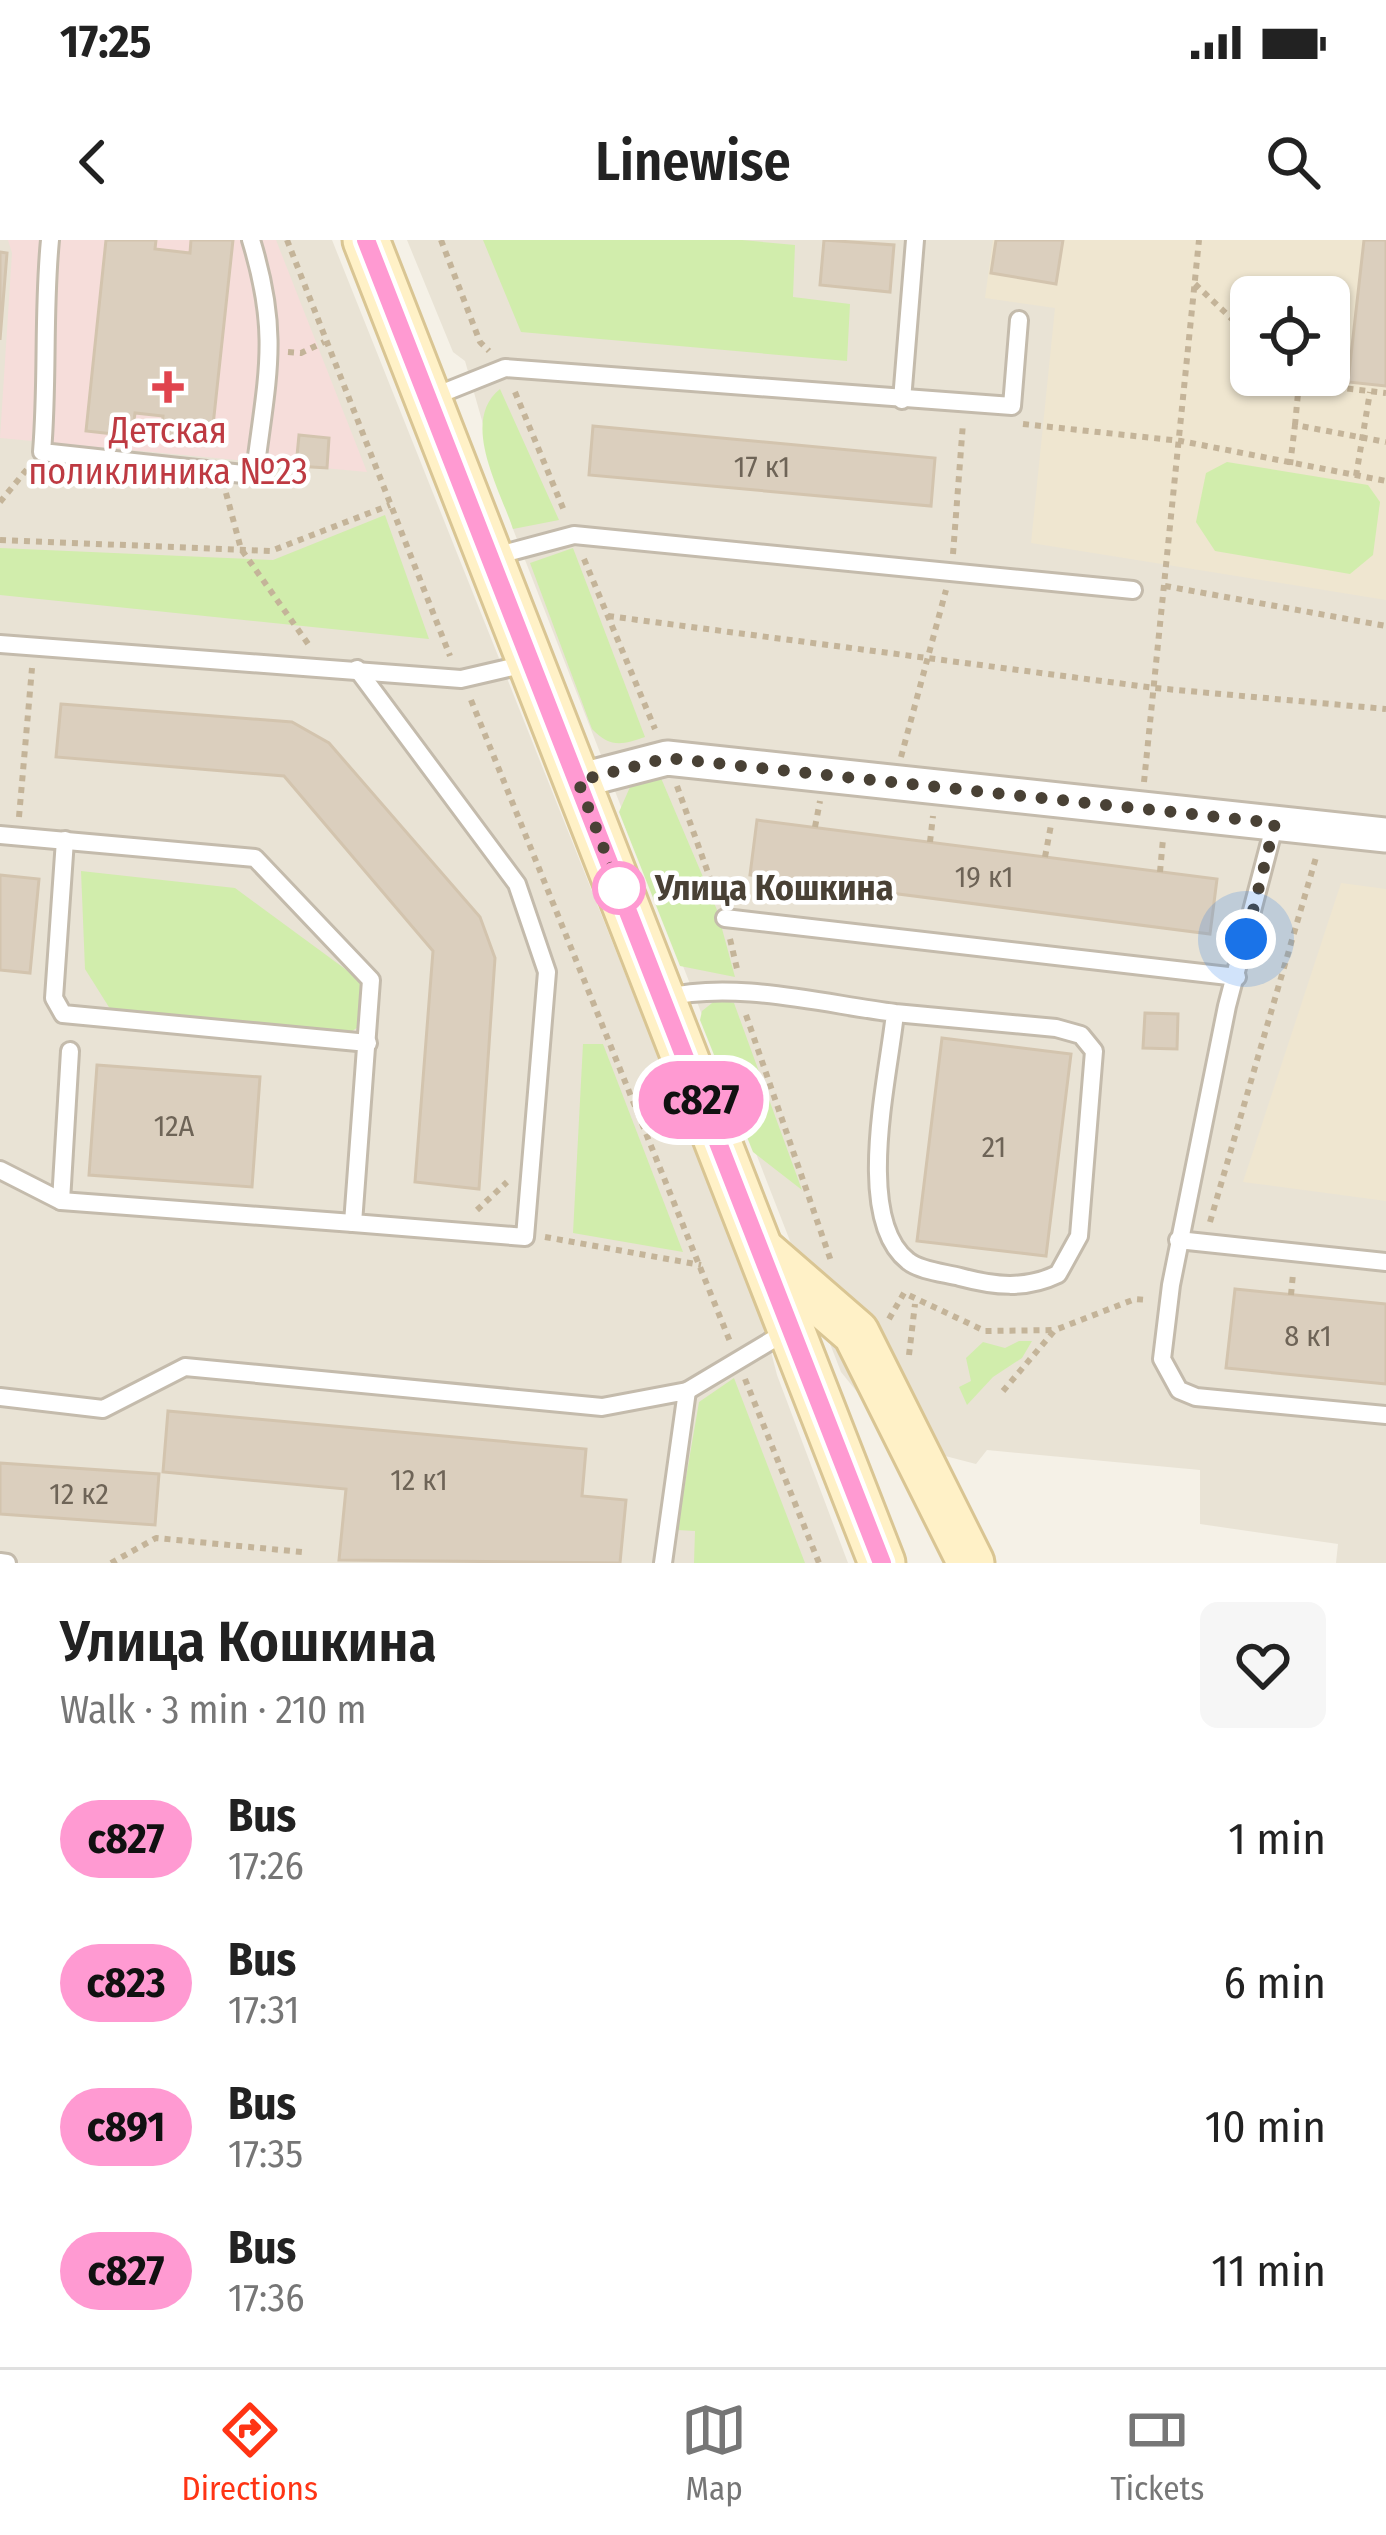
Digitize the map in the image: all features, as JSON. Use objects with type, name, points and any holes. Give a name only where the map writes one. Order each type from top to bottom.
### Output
[{"type":"main road","points":[[366,240],[883,1563]]},
{"type":"main road","points":[[758,1248],[856,1333],[971,1563]]},
{"type":"street","points":[[578,781],[667,758],[1386,835]]},
{"type":"lane","points":[[50,240],[42,328],[50,357],[42,452],[243,474],[256,464],[272,351],[269,299],[251,240]]},
{"type":"lane","points":[[902,400],[915,240]]},
{"type":"lane","points":[[430,398],[506,368],[1012,406],[1019,320]]},
{"type":"lane","points":[[488,557],[574,535],[1133,590]]},
{"type":"lane","points":[[0,644],[461,679],[531,662]]},
{"type":"lane","points":[[0,1171],[61,1201],[529,1234],[547,972],[517,884],[357,669]]},
{"type":"lane","points":[[1275,823],[1178,1240],[1162,1360],[1179,1390],[1196,1397],[1386,1415]]},
{"type":"lane","points":[[9,836],[255,858],[368,974],[368,1043],[353,1223]]},
{"type":"lane","points":[[64,840],[54,998],[63,1014],[368,1043]]},
{"type":"lane","points":[[725,918],[1237,977]]},
{"type":"lane","points":[[662,998],[689,991],[742,994],[1056,1028],[1081,1035],[1094,1051],[1078,1236],[1058,1274],[1020,1287],[970,1280],[910,1264],[894,1245],[879,1212],[877,1181],[896,1013]]},
{"type":"lane","points":[[61,1201],[70,1051]]},
{"type":"lane","points":[[1178,1240],[1386,1262]]},
{"type":"lane","points":[[0,1397],[104,1408],[185,1367],[602,1407],[687,1391],[792,1328]]},
{"type":"lane","points":[[663,1563],[687,1391]]},
{"type":"path","points":[[287,240],[321,344],[819,1563]]},
{"type":"path","points":[[1140,810],[1199,240]]},
{"type":"path","points":[[1196,284],[1230,317]]},
{"type":"path","points":[[1350,389],[1386,393]]},
{"type":"path","points":[[1357,476],[1370,392]]},
{"type":"path","points":[[1290,465],[1298,396]]},
{"type":"path","points":[[1012,406],[1023,424],[1181,441],[1386,481]]},
{"type":"path","points":[[1295,425],[1386,442]]},
{"type":"path","points":[[0,502],[42,452]]},
{"type":"path","points":[[220,471],[241,549],[324,667]]},
{"type":"path","points":[[0,540],[271,551],[390,506]]},
{"type":"path","points":[[1165,586],[1386,626]]},
{"type":"path","points":[[608,616],[1155,688],[1386,709]]},
{"type":"path","points":[[9,836],[34,647]]},
{"type":"path","points":[[1204,1243],[1324,828]]},
{"type":"path","points":[[474,1213],[535,1156]]},
{"type":"path","points":[[529,1234],[701,1265]]},
{"type":"path","points":[[885,1328],[904,1293],[985,1331],[1055,1330],[1135,1299],[1169,1303]]},
{"type":"path","points":[[890,1317],[925,1303]]},
{"type":"path","points":[[908,1362],[915,1304]]},
{"type":"path","points":[[1003,1391],[1055,1330]]},
{"type":"path","points":[[111,1563],[157,1538],[302,1552]]},
{"type":"shaded area","points":[[0,240],[332,240],[762,1317],[777,1375],[848,1563],[0,1563]]},
{"type":"shaded area","name":"Детская поликлиника №23","points":[[8,240],[276,240],[367,472],[0,438],[12,253]]},
{"type":"shaded area","points":[[407,240],[1386,240],[1386,1563],[1336,1563],[1338,1544],[1200,1524],[1200,1470],[987,1450],[976,1464],[899,1444],[841,1372],[513,529],[465,361],[453,352]]},
{"type":"shaded area","points":[[993,240],[1386,240],[1386,600],[1031,543],[1055,308],[985,298]]},
{"type":"shaded area","points":[[1341,883],[1386,889],[1386,1201],[1243,1182]]},
{"type":"green space","points":[[483,240],[742,240],[795,245],[793,297],[850,304],[847,361],[521,332]]},
{"type":"green space","points":[[500,389],[559,520],[513,529],[483,436],[488,402]]},
{"type":"green space","points":[[1227,462],[1368,485],[1380,502],[1373,555],[1350,574],[1215,551],[1196,522],[1206,473]]},
{"type":"green space","points":[[385,515],[429,639],[0,595],[0,548],[273,560]]},
{"type":"green space","points":[[573,548],[645,737],[617,743],[592,729],[530,563]]},
{"type":"green space","points":[[661,778],[717,910],[735,977],[680,966],[619,812],[630,787]]},
{"type":"green space","points":[[81,871],[235,888],[367,985],[361,1025],[348,1034],[112,1012],[85,969]]},
{"type":"green space","points":[[717,999],[734,1003],[802,1190],[753,1152],[700,1020],[702,1011]]},
{"type":"green space","points":[[583,1044],[603,1044],[683,1252],[573,1233]]},
{"type":"green space","points":[[1032,1341],[1022,1358],[993,1377],[967,1405],[959,1387],[971,1381],[966,1358],[983,1342],[1005,1348]]},
{"type":"green space","points":[[734,1378],[805,1563],[694,1563],[695,1531],[677,1530],[699,1402]]},
{"type":"building","name":"Детская поликлиника №23","points":[[106,240],[156,240],[155,249],[190,253],[191,240],[233,240],[211,444],[160,439],[163,416],[135,413],[132,436],[86,431]]},
{"type":"building","points":[[824,240],[894,245],[890,292],[820,285]]},
{"type":"building","points":[[996,240],[1063,240],[1056,284],[991,273]]},
{"type":"building","points":[[1364,240],[1386,240],[1386,386],[1350,382]]},
{"type":"building","points":[[0,252],[7,253],[0,340]]},
{"type":"building","points":[[593,426],[935,458],[931,506],[589,475]]},
{"type":"building","points":[[299,435],[329,438],[327,468],[296,466]]},
{"type":"building","points":[[61,704],[292,722],[329,743],[480,917],[495,958],[479,1189],[415,1182],[433,951],[284,776],[56,757]]},
{"type":"building","points":[[757,820],[1217,879],[1210,934],[750,875]]},
{"type":"building","points":[[0,875],[39,879],[30,973],[0,970]]},
{"type":"building","points":[[1145,1013],[1178,1014],[1177,1049],[1143,1048]]},
{"type":"building","points":[[942,1038],[1071,1054],[1046,1256],[917,1241]]},
{"type":"building","points":[[97,1065],[260,1077],[252,1187],[89,1175]]},
{"type":"building","points":[[1235,1289],[1386,1304],[1386,1384],[1226,1368]]},
{"type":"building","points":[[168,1411],[586,1449],[582,1496],[626,1500],[620,1563],[339,1560],[346,1489],[163,1472]]},
{"type":"building","points":[[0,1463],[159,1474],[155,1525],[0,1514]]},
{"type":"bus line","name":"с827","points":[[366,240],[882,1563]]},
{"type":"place","name":"Детская поликлиника №23","points":[[168,387]]},
{"type":"place","name":"Улица Кошкина","points":[[619,888]]},
{"type":"route","points":[[619,888],[578,781],[667,758],[1275,823],[1246,939]]}]
